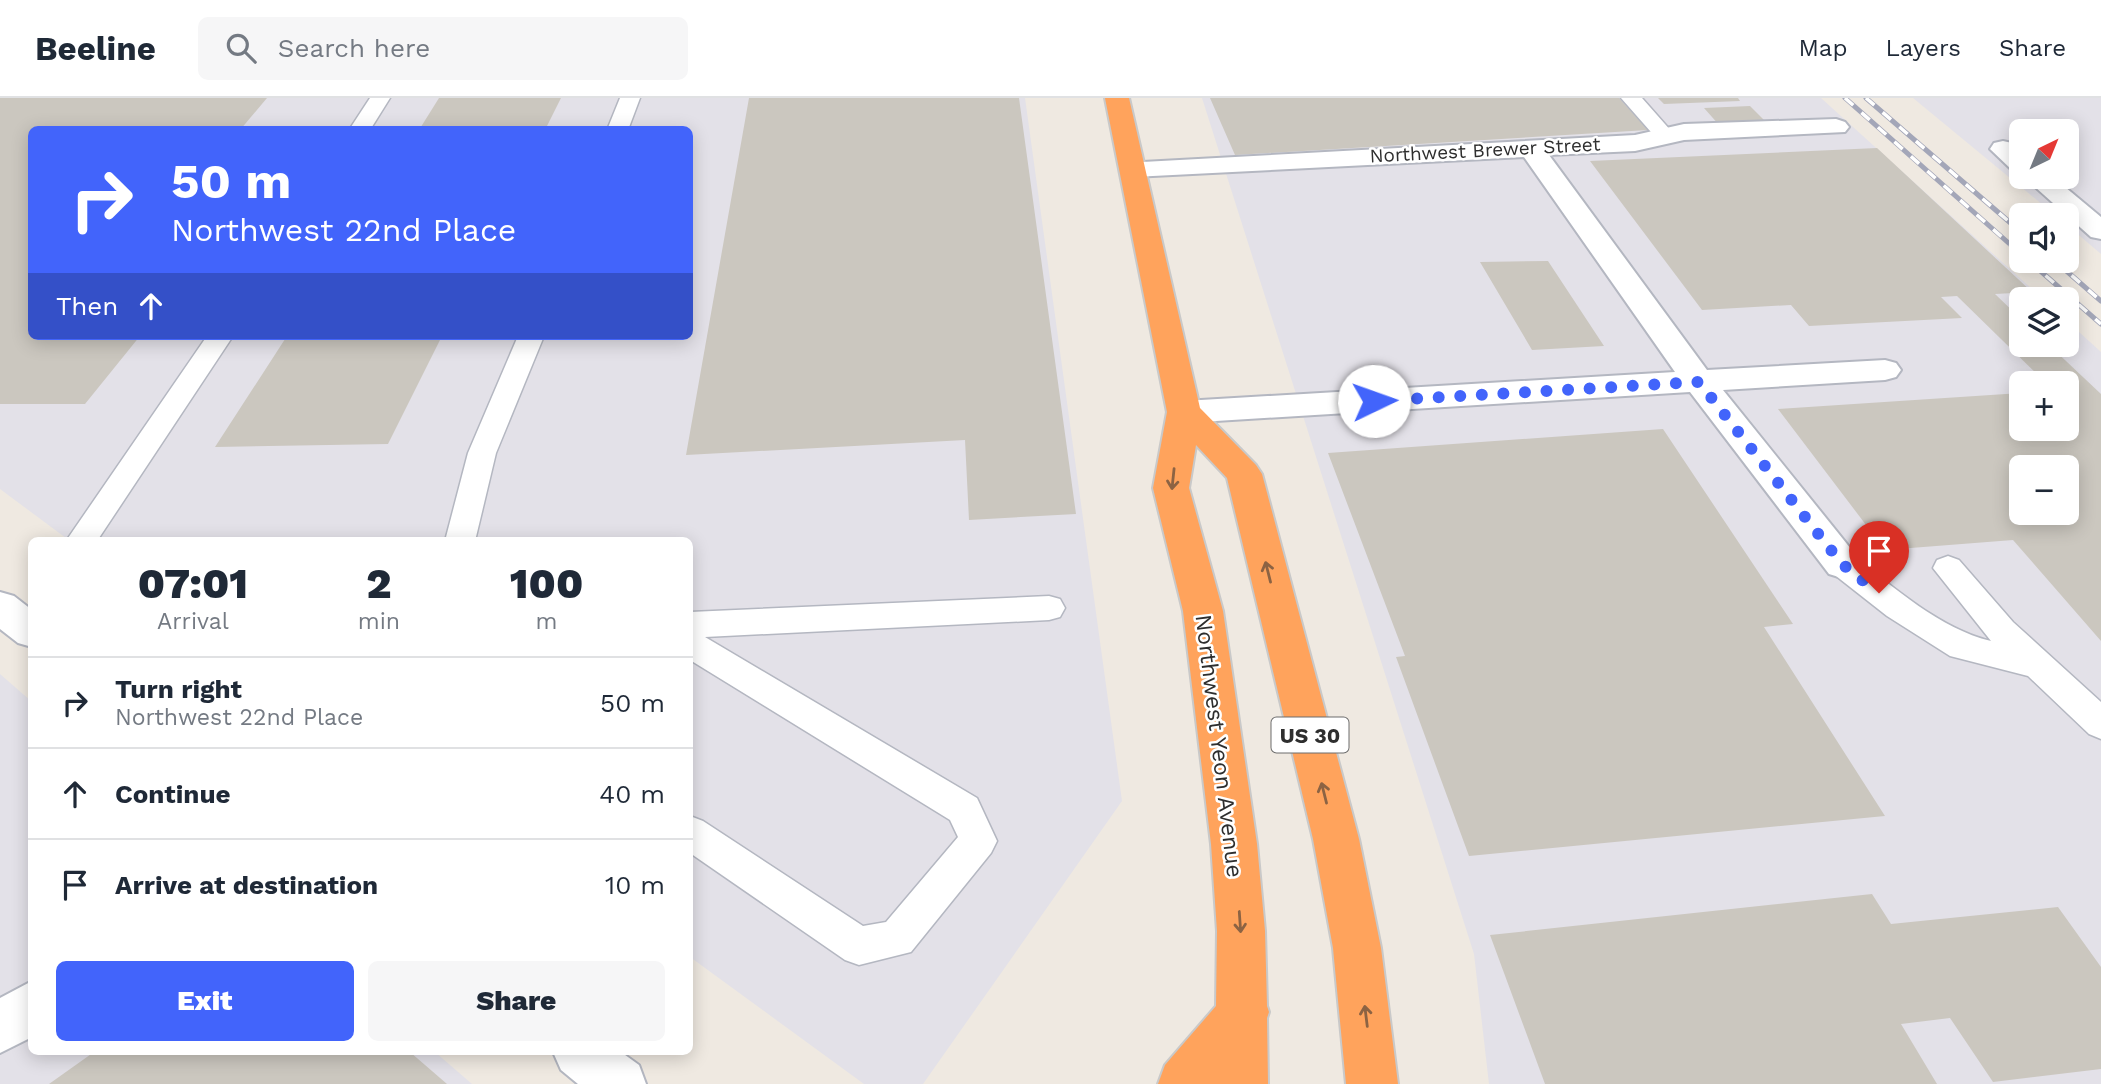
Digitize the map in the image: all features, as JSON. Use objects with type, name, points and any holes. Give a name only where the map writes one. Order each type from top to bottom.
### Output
[{"type":"highway","name":"Northwest Yeon Avenue","points":[[1117,98],[1184,412],[1171,488],[1203,611],[1234,844],[1244,1012],[1242,1084]]},
{"type":"highway","name":"US 30","points":[[1184,412],[1244,474],[1336,839],[1357,948],[1373,1084]]},
{"type":"highway","points":[[1184,1084],[1244,1012]]},
{"type":"street","name":"Northwest Brewer Street","points":[[1133,169],[1635,143],[1684,132],[1836,127]]},
{"type":"street","points":[[1530,147],[1699,382],[1842,564]]},
{"type":"street","points":[[2050,189],[2101,231]]},
{"type":"street","points":[[1184,412],[1885,370]]},
{"type":"street","points":[[0,1028],[28,1009]]},
{"type":"street","points":[[583,1055],[620,1084]]},
{"type":"lane","points":[[362,126],[380,98]]},
{"type":"lane","points":[[619,126],[630,98]]},
{"type":"lane","points":[[1631,98],[1665,136]]},
{"type":"lane","points":[[85,537],[217,340]]},
{"type":"lane","points":[[461,537],[482,453],[529,340]]},
{"type":"lane","points":[[1842,564],[1898,607],[1962,647],[2038,665]]},
{"type":"lane","points":[[1948,568],[2002,631],[2101,724]]},
{"type":"lane","points":[[693,625],[1049,608]]},
{"type":"lane","points":[[693,646],[964,809],[978,841],[897,939],[859,946],[693,835]]},
{"type":"shaded area","points":[[0,98],[1025,98],[1122,801],[923,1084],[864,1084],[693,959],[693,537],[65,537],[0,489]]},
{"type":"shaded area","points":[[1202,98],[1821,98],[2009,268],[2009,273],[2014,273],[2030,287],[2009,287],[2009,357],[2079,357],[2079,332],[2101,352],[2101,1084],[1489,1084],[1474,954]]},
{"type":"shaded area","points":[[1913,98],[2101,98],[2101,254],[2079,235],[2079,203],[2040,203],[2023,189],[2079,189],[2079,119],[2009,119],[2009,177]]},
{"type":"shaded area","points":[[0,674],[28,698],[28,1055],[438,1055],[472,1084],[0,1084]]},
{"type":"building","points":[[0,98],[267,98],[243,126],[28,126],[28,340],[137,340],[85,404],[0,404]]},
{"type":"building","points":[[439,98],[561,98],[547,126],[422,126]]},
{"type":"building","points":[[749,98],[1019,98],[1076,514],[969,520],[965,440],[686,455]]},
{"type":"building","points":[[1210,98],[1619,98],[1648,130],[1235,155]]},
{"type":"building","points":[[1658,98],[1738,98],[1740,101],[1664,104]]},
{"type":"building","points":[[1750,106],[1767,123],[1720,126],[1704,108]]},
{"type":"building","points":[[1877,148],[2027,287],[2009,287],[2009,293],[1995,294],[2009,307],[2009,347],[1957,296],[1941,297],[1962,318],[1809,326],[1791,305],[1702,310],[1590,161]]},
{"type":"building","points":[[1548,261],[1604,346],[1532,350],[1480,262]]},
{"type":"building","points":[[284,340],[440,340],[388,444],[215,447]]},
{"type":"building","points":[[2019,357],[2062,357],[2077,371],[2034,371]]},
{"type":"building","points":[[2079,373],[2101,394],[2101,641],[2013,540],[1885,550],[1778,409],[2009,394],[2009,441],[2079,441]]},
{"type":"building","points":[[1663,429],[1793,624],[1764,627],[1885,816],[1469,856],[1396,657],[1405,656],[1328,453]]},
{"type":"building","points":[[1872,894],[1891,924],[2058,907],[2101,967],[2101,1069],[1993,1082],[1950,1018],[1901,1024],[1937,1084],[1545,1084],[1490,935]]},
{"type":"building","points":[[90,1055],[413,1055],[447,1084],[49,1084]]},
{"type":"railway","points":[[1845,98],[2009,243]]},
{"type":"railway","points":[[1866,98],[2009,222]]},
{"type":"railway","points":[[2043,273],[2101,324]]},
{"type":"railway","points":[[2069,273],[2101,301]]},
{"type":"route","points":[[1374,401],[1699,382],[1842,564],[1879,593]]}]
